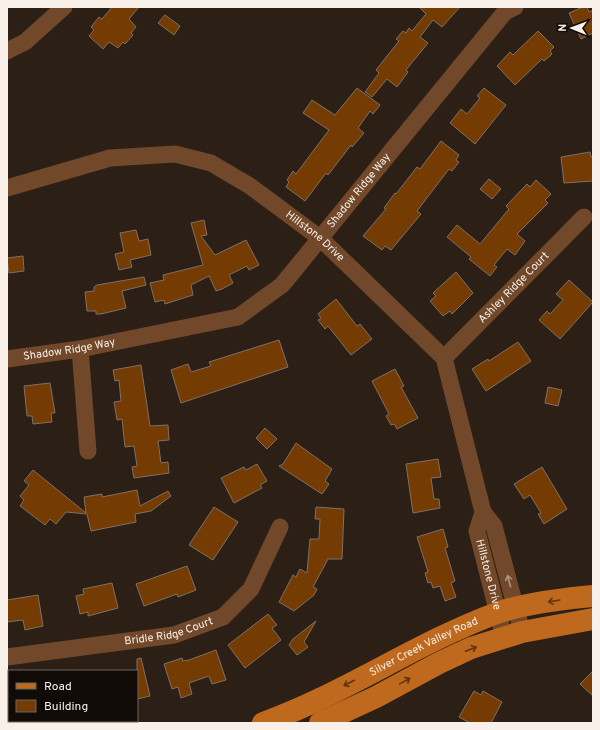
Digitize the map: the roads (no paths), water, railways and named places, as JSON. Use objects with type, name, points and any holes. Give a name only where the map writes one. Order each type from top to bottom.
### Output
[{"type":"main road","name":"Silver Creek Valley Road","points":[[263,723],[291,713],[416,648],[507,610],[593,596]]},
{"type":"main road","name":"Silver Creek Valley Road","points":[[320,723],[376,697],[439,662],[471,648],[513,634],[593,619]]},
{"type":"street","points":[[7,51],[25,42],[64,7]]},
{"type":"street","name":"Shadow Ridge Way","points":[[7,359],[80,349],[238,317],[282,285],[505,12],[515,7]]},
{"type":"street","name":"Hillstone Drive","points":[[7,188],[110,158],[175,154],[211,163],[250,186],[320,238],[444,358],[483,512],[494,526],[507,610],[513,634]]},
{"type":"street","name":"Ashley Ridge Court","points":[[444,358],[584,217]]},
{"type":"street","points":[[80,349],[88,451]]},
{"type":"street","name":"Bridle Ridge Court","points":[[7,657],[174,635],[223,617],[251,589],[280,527]]}]
